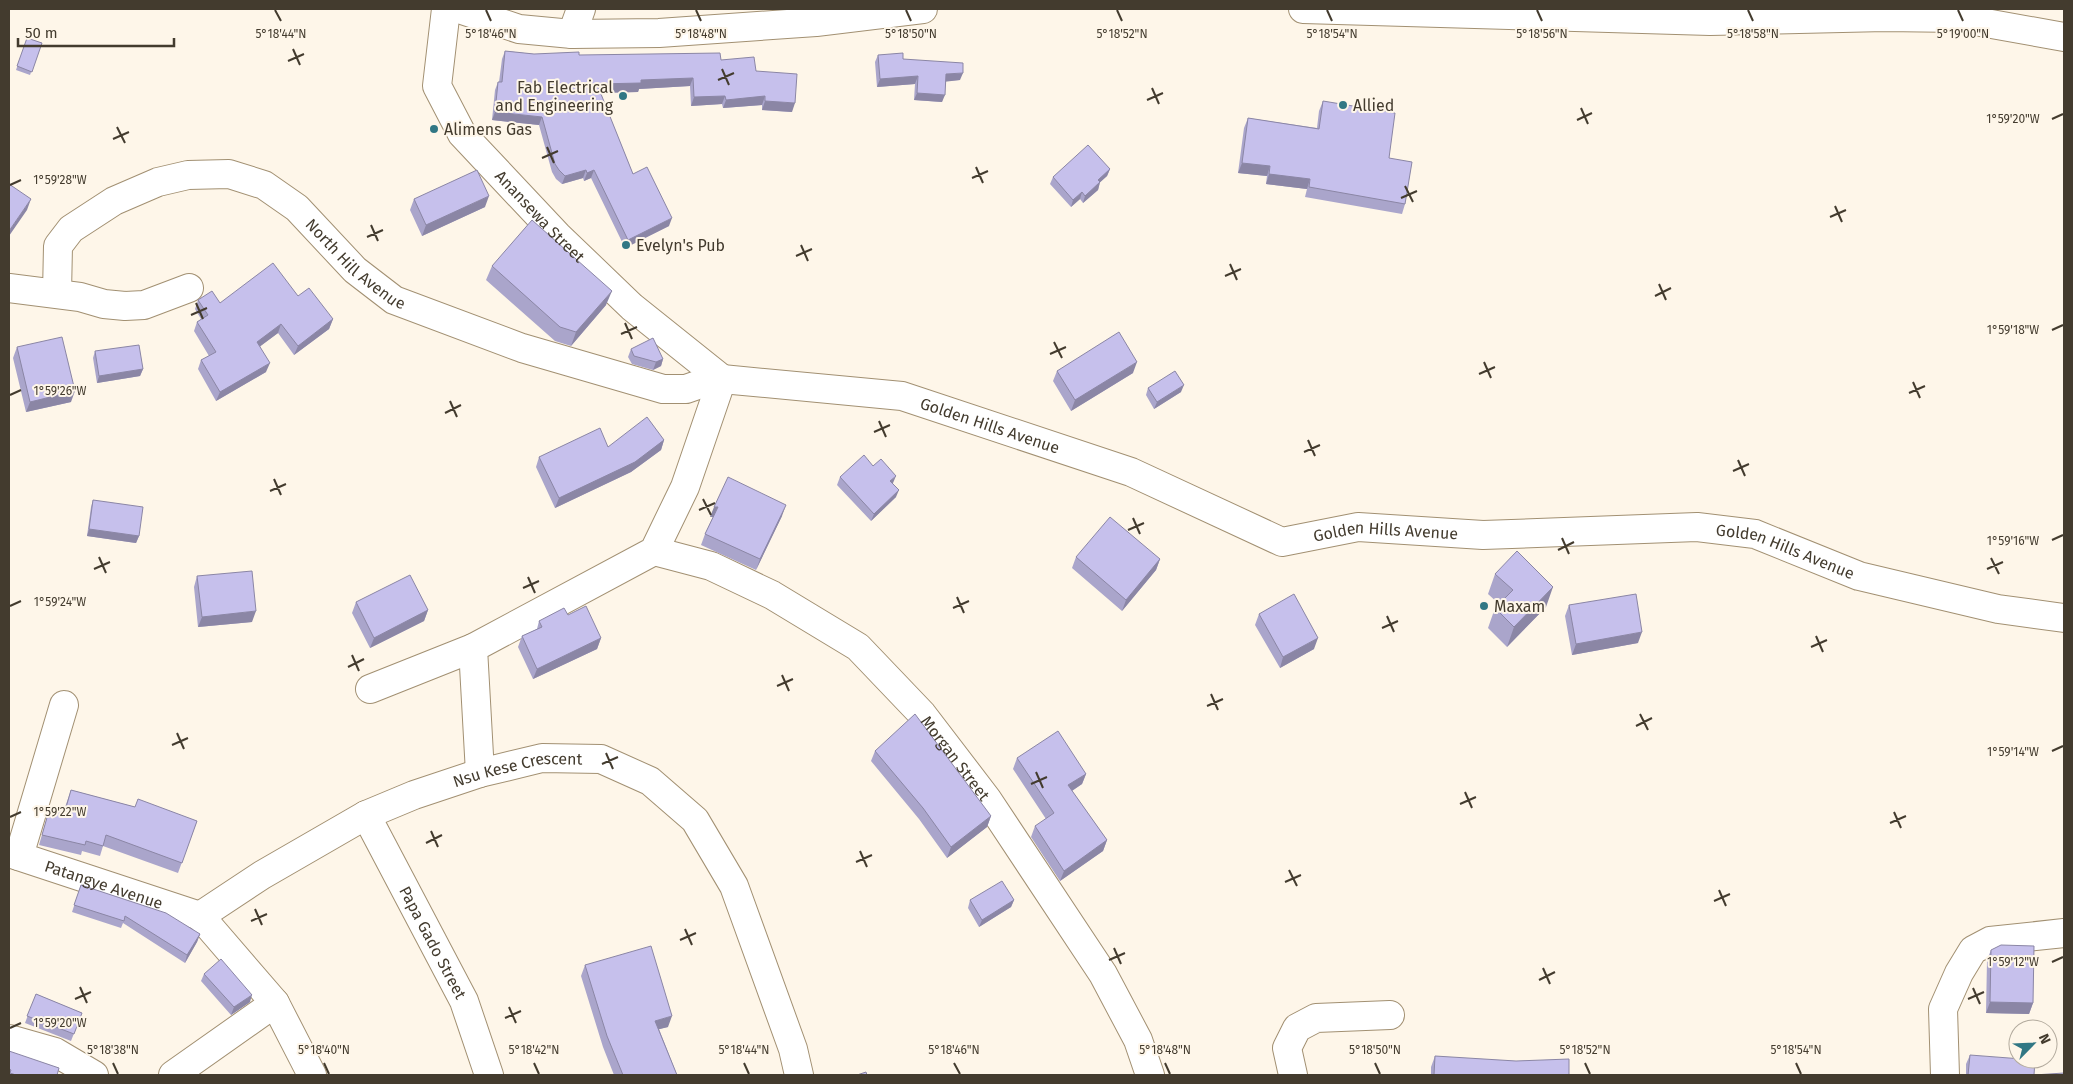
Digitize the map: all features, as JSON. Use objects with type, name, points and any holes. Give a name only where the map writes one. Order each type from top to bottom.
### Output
[{"type":"street","name":"Anansewa Street","points":[[446,9],[437,86],[462,134],[558,236],[632,307],[722,379]]},
{"type":"street","points":[[459,9],[519,29],[572,34],[659,33],[806,23],[923,9]]},
{"type":"street","points":[[572,34],[581,9]]},
{"type":"street","points":[[1303,9],[1710,21],[1885,17],[1958,18],[2064,37]]},
{"type":"street","name":"North Hill Avenue","points":[[57,294],[58,246],[72,229],[114,201],[158,182],[188,175],[228,174],[264,185],[297,208],[355,270],[394,300],[522,348],[663,389],[686,389],[709,380],[722,379]]},
{"type":"street","points":[[9,288],[125,306],[144,305],[189,288]]},
{"type":"street","points":[[370,689],[473,648],[654,551],[685,487],[722,379]]},
{"type":"street","name":"Golden Hills Avenue","points":[[722,379],[902,396],[1131,472],[1282,542],[1358,527],[1483,535],[1697,527],[1755,534],[1859,576],[1998,609],[2064,618]]},
{"type":"street","name":"Morgan Street","points":[[654,551],[711,566],[772,595],[858,647],[922,714],[986,799],[1103,974],[1138,1040],[1150,1075]]},
{"type":"street","points":[[473,648],[480,773]]},
{"type":"street","points":[[14,854],[64,706]]},
{"type":"street","name":"Nsu Kese Crescent","points":[[200,916],[262,875],[366,814],[414,795],[480,773],[542,758],[601,759],[650,781],[695,820],[734,886],[793,1049],[799,1075]]},
{"type":"street","name":"Papa Gado Street","points":[[366,814],[464,1001],[489,1075]]},
{"type":"street","name":"Patangye Avenue","points":[[14,854],[200,916]]},
{"type":"street","points":[[200,916],[275,1003],[312,1075]]},
{"type":"street","points":[[1945,1075],[1943,1010],[1959,973],[1973,950],[1990,941],[2064,933]]},
{"type":"street","points":[[173,1075],[275,1003]]},
{"type":"street","points":[[1293,1075],[1287,1048],[1297,1028],[1316,1018],[1390,1015]]},
{"type":"street","points":[[9,1039],[55,1052],[94,1075]]},
{"type":"building","points":[[27,38],[42,43],[32,72],[17,66]]},
{"type":"building","points":[[505,51],[534,54],[579,52],[579,55],[720,53],[721,60],[754,57],[756,71],[797,74],[795,103],[765,101],[765,96],[726,100],[725,96],[694,97],[693,78],[641,80],[641,83],[597,84],[633,174],[647,167],[672,218],[628,240],[594,170],[587,173],[586,170],[565,176],[559,170],[555,164],[542,117],[495,112],[498,82],[502,82]]},
{"type":"building","points":[[903,53],[903,59],[963,63],[963,73],[946,74],[945,95],[917,93],[918,76],[880,79],[878,55]]},
{"type":"building","points":[[1323,101],[1395,113],[1389,158],[1412,162],[1405,204],[1309,187],[1310,179],[1269,174],[1270,166],[1242,163],[1248,118],[1319,129]]},
{"type":"building","points":[[1088,145],[1110,169],[1085,196],[1082,192],[1073,200],[1053,177]]},
{"type":"building","points":[[477,170],[489,196],[426,225],[414,199]]},
{"type":"building","points":[[9,184],[31,199],[9,231]]},
{"type":"building","points":[[532,220],[612,291],[576,332],[560,327],[492,266]]},
{"type":"building","points":[[273,263],[298,296],[309,288],[333,319],[298,346],[281,324],[257,342],[270,363],[220,392],[201,360],[216,352],[197,322],[208,315],[198,300],[212,291],[220,303]]},
{"type":"building","points":[[1119,332],[1137,362],[1075,400],[1057,371]]},
{"type":"building","points":[[62,337],[75,391],[30,402],[17,347]]},
{"type":"building","points":[[653,338],[663,359],[656,362],[634,356],[631,349]]},
{"type":"building","points":[[139,345],[143,369],[99,376],[95,351]]},
{"type":"building","points":[[1175,371],[1184,385],[1157,402],[1148,388]]},
{"type":"building","points":[[647,417],[664,440],[635,462],[559,498],[539,457],[600,428],[608,447]]},
{"type":"building","points":[[864,455],[873,466],[881,459],[896,476],[890,481],[899,490],[874,514],[840,477]]},
{"type":"building","points":[[728,477],[786,505],[760,559],[705,534],[718,507],[714,507]]},
{"type":"building","points":[[93,500],[143,507],[139,536],[89,529]]},
{"type":"building","points":[[1110,517],[1160,559],[1126,600],[1076,557]]},
{"type":"building","points":[[1517,551],[1553,587],[1514,627],[1495,608],[1513,590],[1495,574]]},
{"type":"building","points":[[252,571],[256,611],[202,617],[197,576]]},
{"type":"building","points":[[410,575],[428,610],[374,638],[356,602]]},
{"type":"building","points":[[1294,594],[1318,638],[1283,657],[1259,614]]},
{"type":"building","points":[[1636,594],[1642,632],[1576,644],[1569,605]]},
{"type":"building","points":[[586,606],[601,638],[537,669],[522,636],[542,627],[539,621],[564,608],[568,615]]},
{"type":"building","points":[[915,714],[991,816],[951,847],[923,808],[875,751]]},
{"type":"building","points":[[1058,731],[1086,774],[1068,785],[1107,840],[1064,871],[1035,826],[1054,813],[1017,758]]},
{"type":"building","points":[[71,790],[135,807],[138,799],[197,821],[182,863],[106,835],[103,846],[86,841],[85,845],[42,835],[50,807],[65,811]]},
{"type":"building","points":[[1002,881],[1014,900],[982,920],[970,900]]},
{"type":"building","points":[[81,885],[166,913],[200,934],[187,955],[125,916],[124,921],[74,905]]},
{"type":"building","points":[[2001,945],[2034,946],[2033,1003],[1990,1002],[1991,950]]},
{"type":"building","points":[[651,946],[672,1016],[655,1021],[677,1075],[623,1075],[607,1036],[585,965]]},
{"type":"building","points":[[221,959],[252,995],[234,1007],[204,974]]},
{"type":"building","points":[[36,994],[82,1013],[74,1034],[27,1016]]},
{"type":"building","points":[[9,1051],[59,1068],[57,1075],[16,1075],[10,1073]]},
{"type":"building","points":[[1970,1055],[2008,1058],[2008,1069],[2034,1069],[2034,1075],[1968,1075]]},
{"type":"building","points":[[1435,1056],[1516,1061],[1569,1059],[1569,1075],[1434,1075]]},
{"type":"building","points":[[2064,1073],[2064,1075],[2034,1075]]},
{"type":"place","name":"Fab Electrical and Engineering","points":[[623,96]]},
{"type":"place","name":"Allied","points":[[1343,105]]},
{"type":"place","name":"Alimens Gas","points":[[434,129]]},
{"type":"place","name":"Evelyn's Pub","points":[[626,245]]},
{"type":"place","name":"Maxam","points":[[1484,606]]}]
